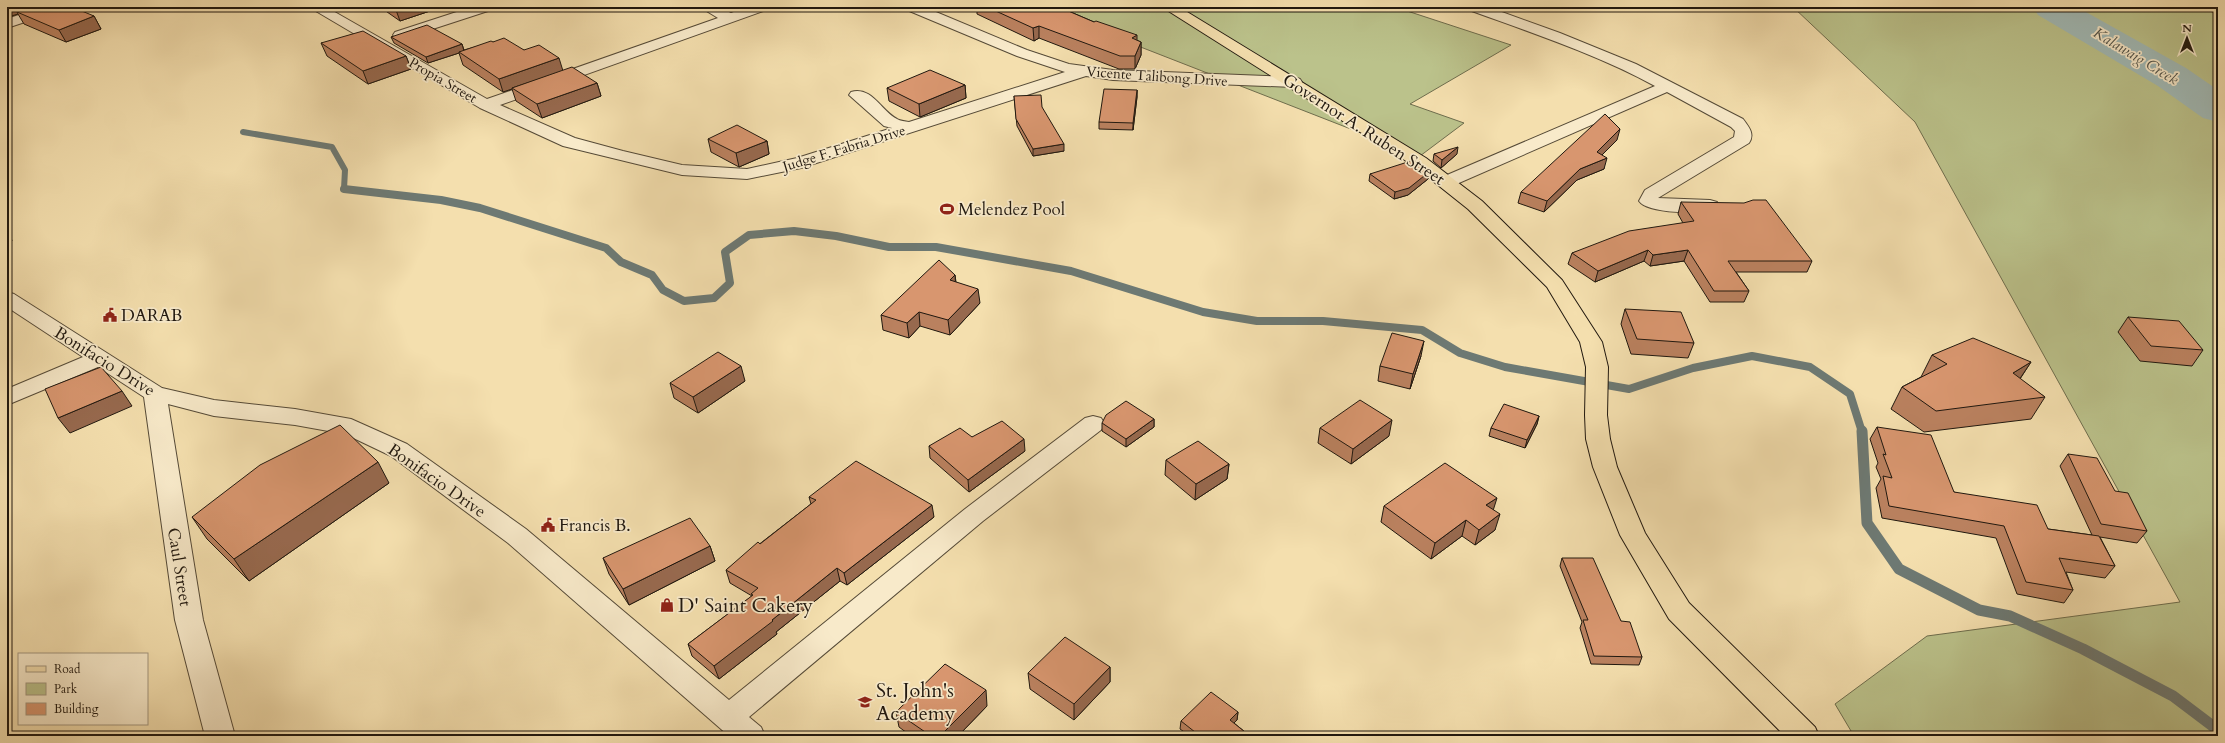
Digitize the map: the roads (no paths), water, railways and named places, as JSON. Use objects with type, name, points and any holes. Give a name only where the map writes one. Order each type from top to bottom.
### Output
[{"type":"main road","name":"Governor A. Ruben Street","points":[[1169,7],[1294,82],[1420,162],[1475,205],[1555,284],[1591,342],[1597,367],[1598,394],[1596,416],[1598,439],[1605,467],[1633,535],[1679,611],[1804,736]]},
{"type":"street","points":[[7,24],[56,7]]},
{"type":"street","name":"Propia Street","points":[[316,7],[486,105]]},
{"type":"street","points":[[378,42],[486,7]]},
{"type":"street","points":[[707,7],[730,18]]},
{"type":"street","points":[[486,105],[761,7]]},
{"type":"street","name":"Vicente Talibong Drive","points":[[912,7],[1022,53],[1066,68],[1113,75],[1198,80],[1294,82]]},
{"type":"street","points":[[2213,7],[2218,9]]},
{"type":"street","points":[[1478,8],[1631,67],[1737,123],[1743,130],[1743,139],[1651,194],[1648,201],[1659,206],[1726,206]]},
{"type":"street","name":"Judge F. Fabria Drive","points":[[486,105],[569,142],[620,156],[682,170],[747,174],[801,163],[1085,71]]},
{"type":"street","points":[[1446,182],[1668,86]]},
{"type":"street","points":[[857,95],[869,102],[890,122],[910,128]]},
{"type":"street","name":"Bonifacio Drive","points":[[13,308],[101,358],[155,394],[214,408],[296,417],[351,427],[399,450],[517,536],[750,736]]},
{"type":"street","points":[[7,398],[101,358]]},
{"type":"street","name":"Caul Street","points":[[155,394],[189,620],[220,736]]},
{"type":"street","points":[[729,718],[974,515],[1093,424]]},
{"type":"waterway","name":"Kalawaig Creek","points":[[2051,7],[2172,77],[2218,109]]},
{"type":"waterway","points":[[243,132],[332,147],[345,170],[344,189]]},
{"type":"waterway","points":[[344,189],[441,200],[480,208],[606,248],[621,262],[652,275],[663,290],[684,301],[714,298],[730,283],[725,252],[749,235],[794,231],[836,236],[889,247],[936,247],[1071,271],[1203,312],[1257,321],[1323,321],[1422,330],[1460,353],[1505,367],[1629,389],[1693,368],[1752,356],[1810,367],[1850,394],[1862,432]]},
{"type":"waterway","points":[[344,189],[349,190]]},
{"type":"waterway","points":[[1862,431],[1867,523],[1899,569],[1979,610],[2010,616],[2083,649],[2173,696],[2218,730]]},
{"type":"place","name":"Melendez Pool","points":[[947,209]]},
{"type":"place","name":"DARAB","points":[[110,315]]},
{"type":"place","name":"Francis B.","points":[[548,525]]},
{"type":"place","name":"D' Saint Cakery","points":[[667,605]]},
{"type":"place","name":"St. John's Academy","points":[[865,702]]}]
